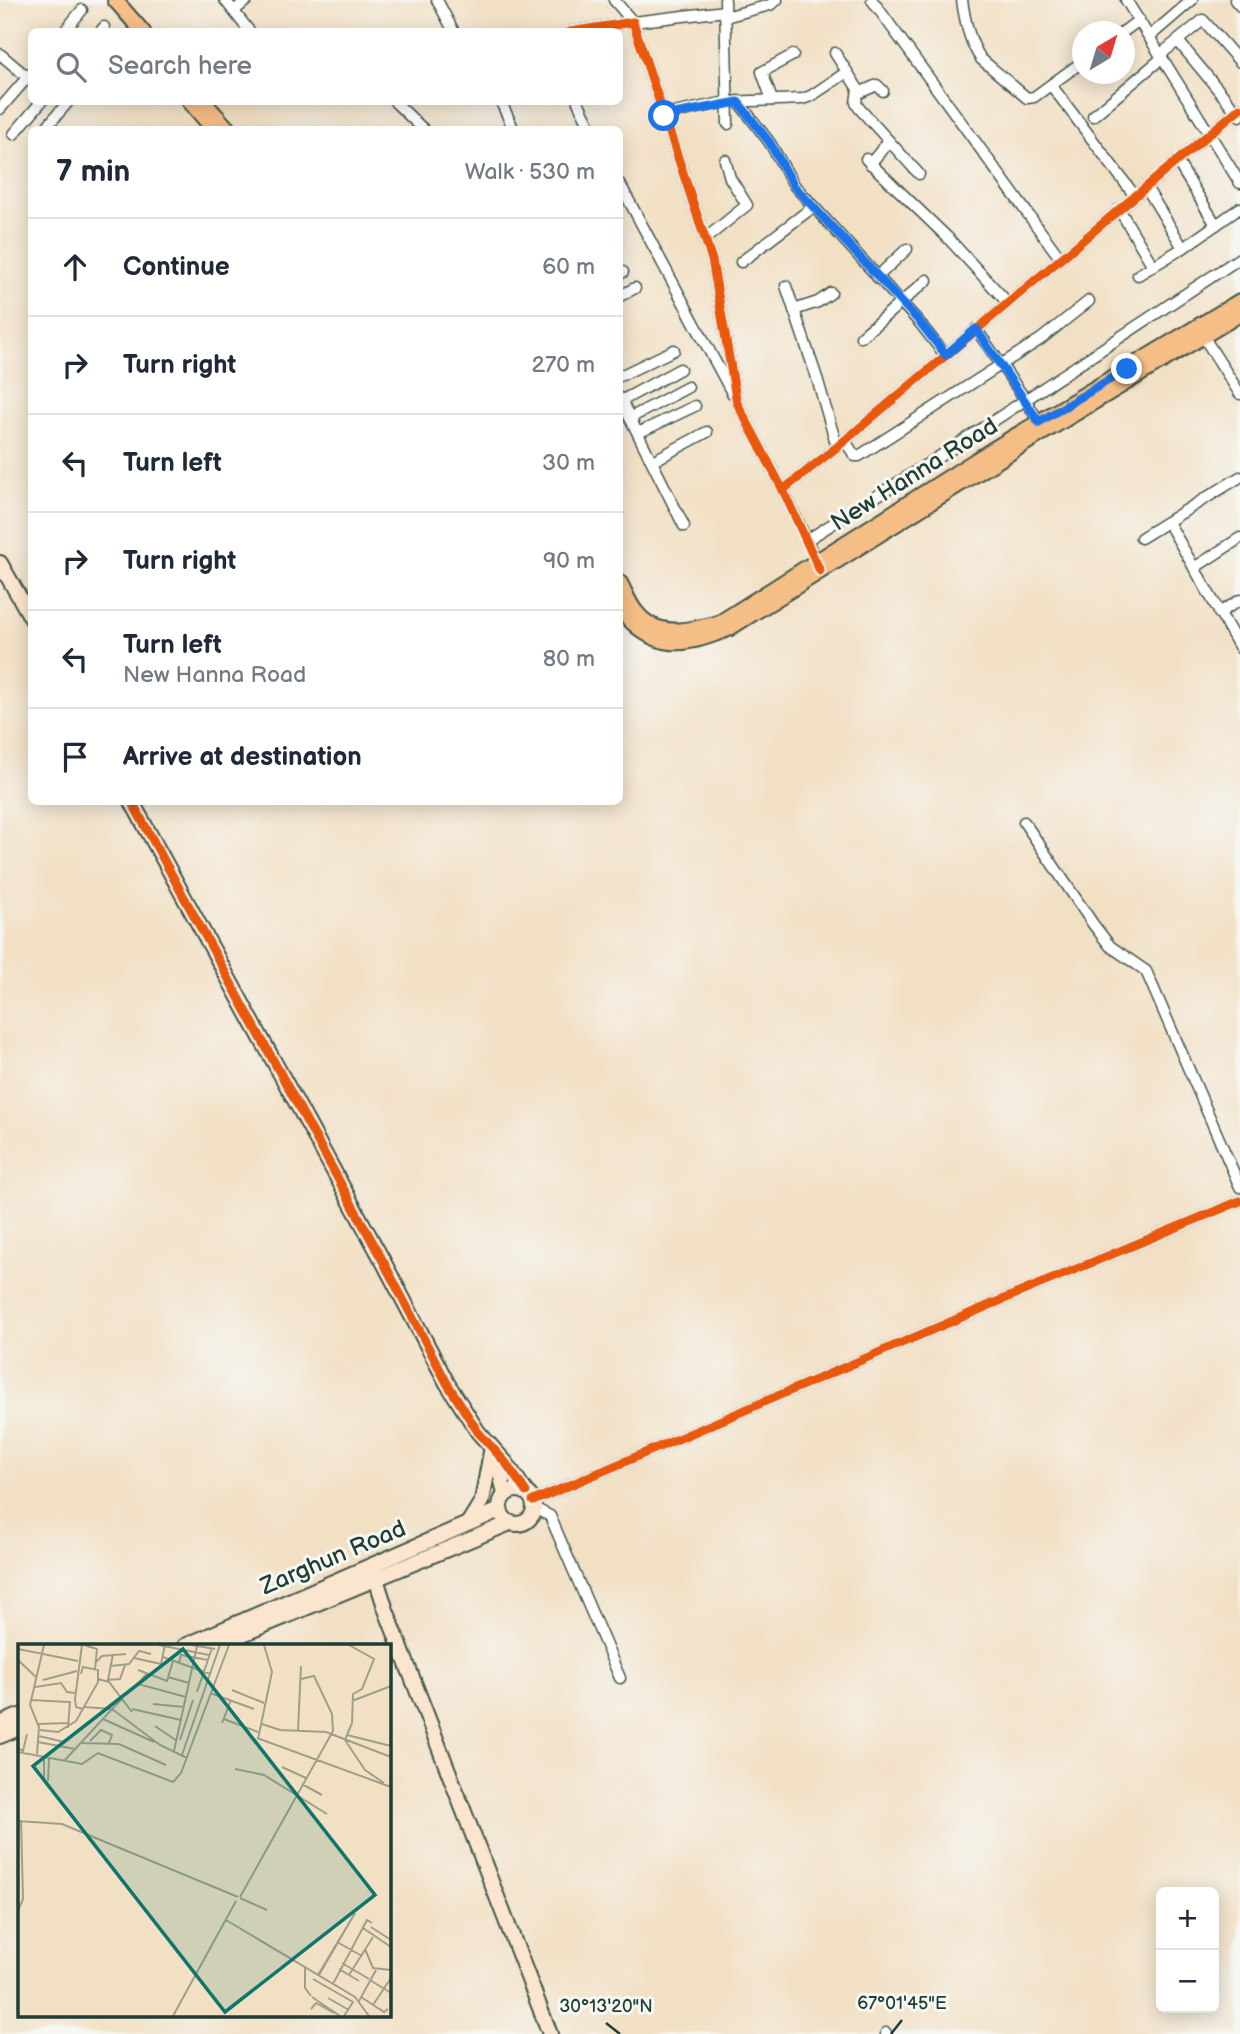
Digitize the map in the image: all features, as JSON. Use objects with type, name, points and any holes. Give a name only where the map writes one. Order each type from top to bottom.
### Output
[{"type":"main road","points":[[104,0],[128,28]]},
{"type":"main road","points":[[115,0],[140,28]]},
{"type":"main road","points":[[193,105],[211,126]]},
{"type":"main road","points":[[207,105],[225,126]]},
{"type":"main road","name":"New Hanna Road","points":[[623,588],[637,614],[656,628],[694,630],[719,623],[819,566],[1240,301]]},
{"type":"main road","name":"New Hanna Road","points":[[1042,427],[1240,314]]},
{"type":"main road","name":"New Hanna Road","points":[[623,613],[634,626],[655,640],[701,640],[728,629],[819,566]]},
{"type":"street","points":[[225,0],[247,28]]},
{"type":"street","points":[[234,11],[247,0]]},
{"type":"street","points":[[437,0],[452,28]]},
{"type":"street","points":[[614,0],[634,23],[712,260],[737,403]]},
{"type":"street","points":[[598,28],[770,5],[777,0]]},
{"type":"street","points":[[872,0],[1060,258]]},
{"type":"street","points":[[962,0],[965,26],[981,59],[1027,98],[1034,97],[1072,70]]},
{"type":"street","points":[[1126,0],[1240,183]]},
{"type":"street","points":[[1149,37],[1192,0]]},
{"type":"street","points":[[1235,0],[1240,6]]},
{"type":"street","points":[[725,9],[728,124]]},
{"type":"street","points":[[67,28],[82,10]]},
{"type":"street","points":[[1135,23],[1139,20]]},
{"type":"street","points":[[1093,116],[1203,20],[1240,62]]},
{"type":"street","points":[[783,490],[1209,134],[1239,112],[1178,41]]},
{"type":"street","points":[[0,54],[28,75]]},
{"type":"street","points":[[835,54],[859,93]]},
{"type":"street","points":[[772,100],[763,70],[793,55]]},
{"type":"street","points":[[664,116],[726,102],[802,99],[847,72]]},
{"type":"street","points":[[0,109],[28,79]]},
{"type":"street","points":[[883,91],[873,85],[859,93],[856,98],[859,108],[919,174]]},
{"type":"street","points":[[1051,85],[1135,196]]},
{"type":"street","points":[[738,102],[770,143],[794,186],[946,355]]},
{"type":"street","points":[[14,134],[38,105]]},
{"type":"street","points":[[47,126],[61,105]]},
{"type":"street","points":[[398,105],[420,126]]},
{"type":"street","points":[[502,105],[512,126]]},
{"type":"street","points":[[580,105],[590,126]]},
{"type":"street","points":[[889,141],[868,161],[947,237],[1007,302]]},
{"type":"street","points":[[705,239],[747,205],[730,178],[725,160]]},
{"type":"street","points":[[1177,162],[1216,225]]},
{"type":"street","points":[[1146,187],[1183,248]]},
{"type":"street","points":[[623,190],[783,490],[819,566]]},
{"type":"street","points":[[741,262],[813,207]]},
{"type":"street","points":[[1138,275],[1183,248],[1240,208]]},
{"type":"street","points":[[1119,209],[1153,266]]},
{"type":"street","points":[[877,277],[907,249]]},
{"type":"street","points":[[807,540],[1240,258]]},
{"type":"street","points":[[861,337],[927,280]]},
{"type":"street","points":[[786,286],[841,444],[857,456],[1001,365],[1057,327],[1089,301]]},
{"type":"street","points":[[623,294],[635,288]]},
{"type":"street","points":[[794,310],[818,302],[831,293]]},
{"type":"street","points":[[976,329],[1042,427]]},
{"type":"street","points":[[1202,336],[1240,394]]},
{"type":"street","points":[[623,375],[674,350]]},
{"type":"street","points":[[623,398],[680,369]]},
{"type":"street","points":[[630,418],[688,387]]},
{"type":"street","points":[[623,405],[684,526]]},
{"type":"street","points":[[638,433],[695,406]]},
{"type":"street","points":[[653,461],[707,432]]},
{"type":"street","points":[[1141,538],[1240,477]]},
{"type":"street","points":[[1168,522],[1240,648]]},
{"type":"street","points":[[1194,568],[1240,538]]},
{"type":"street","points":[[0,563],[28,613]]},
{"type":"street","points":[[1219,613],[1240,600]]},
{"type":"street","points":[[134,805],[447,1383],[490,1448],[499,1468],[505,1494]]},
{"type":"street","points":[[1024,822],[1110,946],[1146,971],[1240,1187]]},
{"type":"street","points":[[531,1501],[1240,1201]]},
{"type":"street","points":[[490,1448],[506,1463],[531,1501],[526,1521],[515,1524],[501,1515],[499,1504],[505,1494],[515,1490],[531,1501],[550,1516],[620,1678]]},
{"type":"street","points":[[468,1523],[482,1501],[490,1448]]},
{"type":"street","name":"Zarghun Road","points":[[190,1644],[375,1571],[468,1523],[500,1510]]},
{"type":"street","points":[[218,1644],[375,1571],[510,1522]]},
{"type":"street","points":[[375,1571],[386,1610],[550,2034]]},
{"type":"street","points":[[0,1724],[18,1716]]},
{"type":"street","points":[[0,1736],[18,1728]]},
{"type":"cycle path","points":[[595,28],[633,22],[712,260],[737,403],[783,490],[820,571]]},
{"type":"cycle path","points":[[783,490],[1240,108]]},
{"type":"cycle path","points":[[134,805],[447,1383],[478,1432],[506,1463],[526,1492]]},
{"type":"cycle path","points":[[533,1501],[1240,1201]]},
{"type":"route","points":[[664,116],[726,102],[738,102],[770,143],[794,186],[919,321],[946,355],[976,329],[1039,422],[1127,369]]}]
